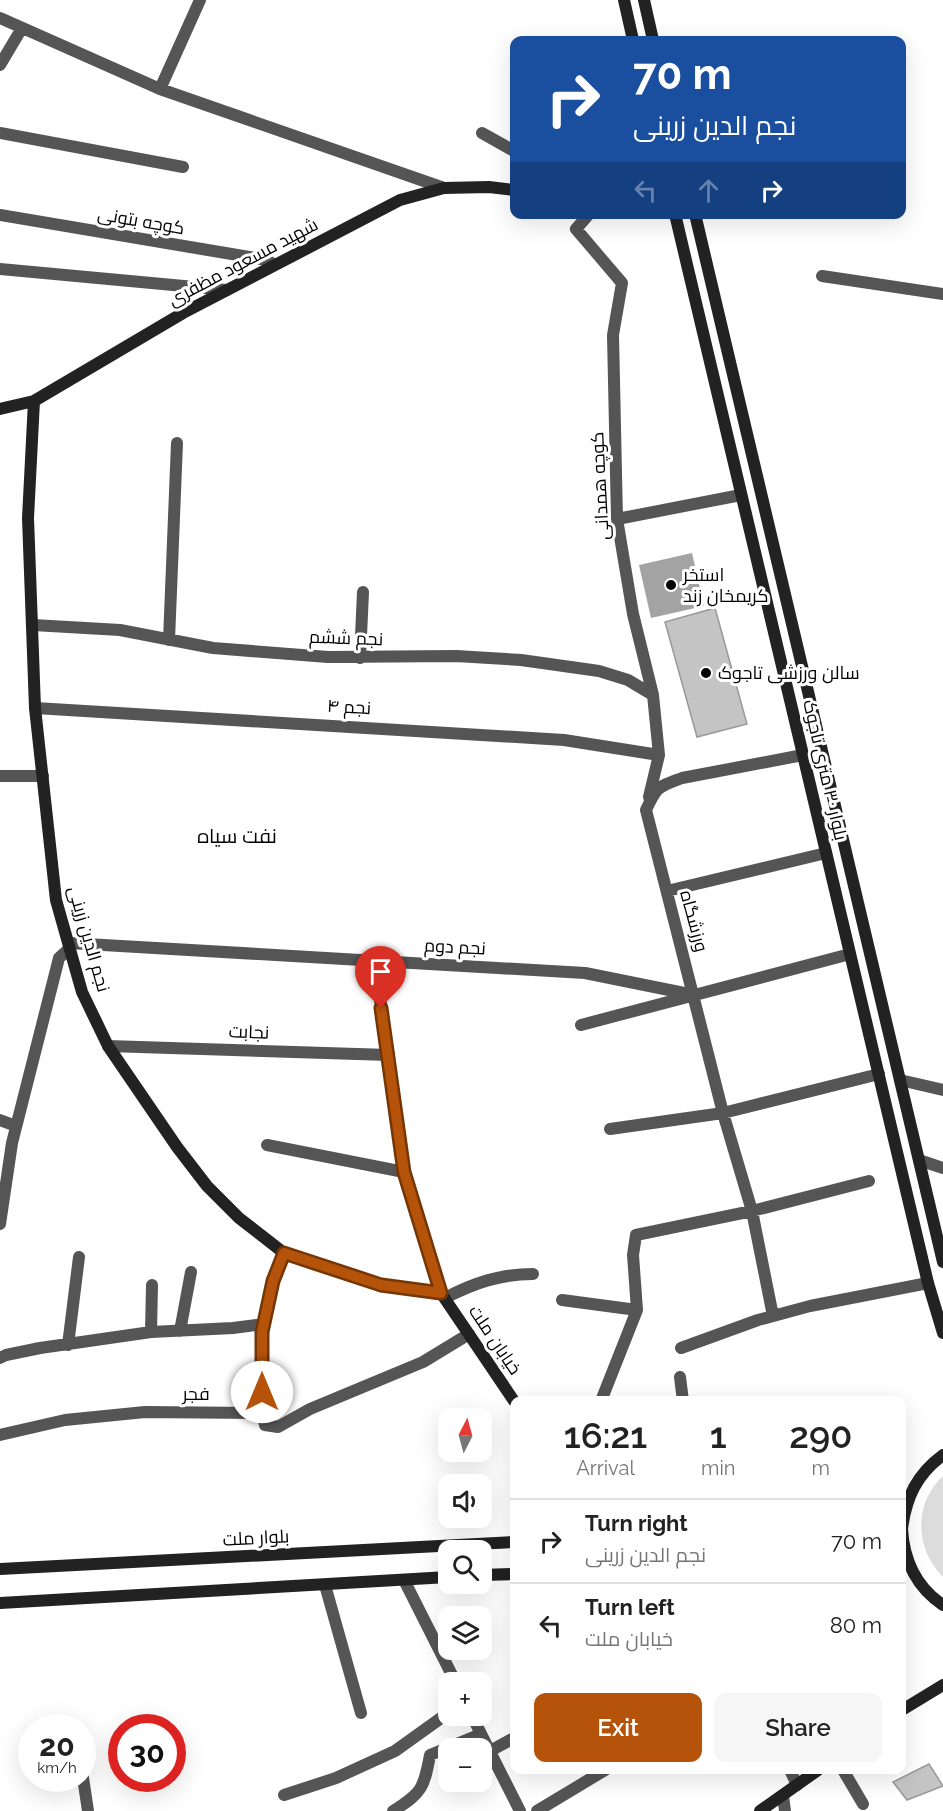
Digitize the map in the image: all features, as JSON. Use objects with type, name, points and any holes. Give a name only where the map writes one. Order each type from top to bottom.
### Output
[{"type":"main road","points":[[624,0],[632,36]]},
{"type":"main road","points":[[644,0],[652,36]]},
{"type":"main road","name":"شهید مسعود مظفری","points":[[0,409],[34,401],[183,313],[400,200],[444,188],[489,187],[510,190]]},
{"type":"main road","name":"بلوار ۳۰ متری تاجوک","points":[[676,219],[928,1283],[943,1333]]},
{"type":"main road","name":"بلوار ۳۰ متری تاجوک","points":[[696,219],[943,1262]]},
{"type":"main road","name":"نجم الدین زرینی","points":[[34,401],[28,518],[35,708],[56,900],[82,992],[108,1046],[177,1148],[207,1186],[239,1218],[284,1253],[381,1285],[443,1295]]},
{"type":"main road","name":"خیابان ملت","points":[[378,984],[404,1172],[443,1295],[511,1396]]},
{"type":"main road","points":[[906,1494],[924,1471],[943,1455]]},
{"type":"main road","name":"بلوار ملت","points":[[0,1569],[510,1542]]},
{"type":"main road","points":[[906,1557],[917,1581],[932,1598],[943,1605]]},
{"type":"main road","points":[[492,1575],[510,1574]]},
{"type":"main road","points":[[906,1576],[917,1581]]},
{"type":"main road","points":[[0,1603],[438,1578]]},
{"type":"main road","points":[[906,1708],[943,1685]]},
{"type":"main road","points":[[760,1811],[812,1774]]},
{"type":"street","points":[[159,89],[200,0]]},
{"type":"street","points":[[0,18],[159,89],[444,188]]},
{"type":"street","points":[[0,65],[22,28]]},
{"type":"street","points":[[482,132],[510,150]]},
{"type":"street","points":[[0,133],[183,166]]},
{"type":"street","name":"کوچه بتونی","points":[[0,215],[267,260],[274,265]]},
{"type":"street","name":"کوچه همدانی","points":[[585,219],[576,229],[622,283],[613,335],[617,519],[633,614],[653,695],[659,755],[646,810]]},
{"type":"street","points":[[0,269],[227,290]]},
{"type":"street","points":[[822,276],[943,294]]},
{"type":"street","points":[[169,639],[177,443]]},
{"type":"street","points":[[617,519],[741,495]]},
{"type":"street","points":[[360,658],[363,592]]},
{"type":"street","name":"نجم ششم","points":[[33,626],[120,630],[213,648],[360,658],[456,656],[520,660],[599,671],[628,680],[653,695]]},
{"type":"street","name":"نجم ۴","points":[[35,708],[564,740],[659,755]]},
{"type":"street","points":[[646,810],[654,791],[682,778],[803,755]]},
{"type":"street","points":[[0,776],[43,776]]},
{"type":"street","name":"ورزشگاه","points":[[646,810],[723,1113],[752,1211],[773,1316]]},
{"type":"street","points":[[667,891],[826,853]]},
{"type":"street","points":[[0,1224],[3,1180],[16,1126],[59,958],[69,946]]},
{"type":"street","name":"نجم دوم","points":[[69,946],[585,973],[694,995]]},
{"type":"street","points":[[581,1025],[850,954]]},
{"type":"street","name":"نجابت","points":[[108,1046],[389,1055]]},
{"type":"street","points":[[610,1130],[723,1113],[879,1074]]},
{"type":"street","points":[[900,1080],[943,1090]]},
{"type":"street","points":[[0,1120],[16,1126]]},
{"type":"street","points":[[267,1145],[404,1172]]},
{"type":"street","points":[[919,1160],[943,1168]]},
{"type":"street","points":[[604,1396],[637,1310],[633,1255],[636,1235],[752,1211],[869,1181]]},
{"type":"street","points":[[284,1253],[273,1281],[262,1332],[262,1413],[265,1425],[278,1427],[310,1409],[423,1362],[469,1334]]},
{"type":"street","points":[[68,1345],[80,1257]]},
{"type":"street","points":[[180,1330],[191,1272]]},
{"type":"street","points":[[443,1295],[490,1278],[513,1274],[533,1274]]},
{"type":"street","points":[[681,1348],[773,1316],[810,1306],[928,1283]]},
{"type":"street","points":[[151,1332],[152,1285]]},
{"type":"street","points":[[562,1300],[637,1310]]},
{"type":"street","points":[[0,1358],[6,1354],[40,1347],[151,1332],[233,1328],[264,1324]]},
{"type":"street","points":[[680,1377],[682,1396]]},
{"type":"street","name":"فجر","points":[[0,1435],[65,1420],[145,1412],[262,1413]]},
{"type":"street","points":[[404,1580],[450,1672]]},
{"type":"street","points":[[325,1585],[361,1713]]},
{"type":"street","points":[[284,1795],[336,1778],[395,1751],[438,1720]]},
{"type":"street","points":[[477,1726],[483,1738]]},
{"type":"street","points":[[393,1811],[410,1800],[425,1783],[430,1755],[481,1734]]},
{"type":"street","points":[[492,1750],[510,1740]]},
{"type":"street","points":[[492,1755],[520,1811]]},
{"type":"street","points":[[537,1811],[598,1774]]},
{"type":"street","points":[[792,1774],[797,1785]]},
{"type":"street","points":[[845,1774],[863,1804]]},
{"type":"street","points":[[85,1792],[88,1811]]},
{"type":"street","points":[[783,1796],[785,1811]]},
{"type":"shaded area","name":"استخر کریمخان زند","points":[[692,553],[704,606],[651,618],[639,565]]},
{"type":"shaded area","points":[[943,1476],[943,1577],[927,1554],[921,1526],[926,1499]]},
{"type":"building","name":"سالن ورزشی تاجوک","points":[[715,608],[747,724],[697,737],[665,622]]},
{"type":"building","points":[[929,1764],[943,1786],[907,1800],[893,1782]]},
{"type":"place","name":"استخر کریمخان زند","points":[[671,585]]},
{"type":"place","name":"سالن ورزشی تاجوک","points":[[706,673]]},
{"type":"district","name":"نفت سیاه","points":[[237,836]]},
{"type":"route","points":[[262,1392],[262,1332],[273,1281],[284,1253],[381,1285],[441,1293],[404,1172],[381,1008]]}]
